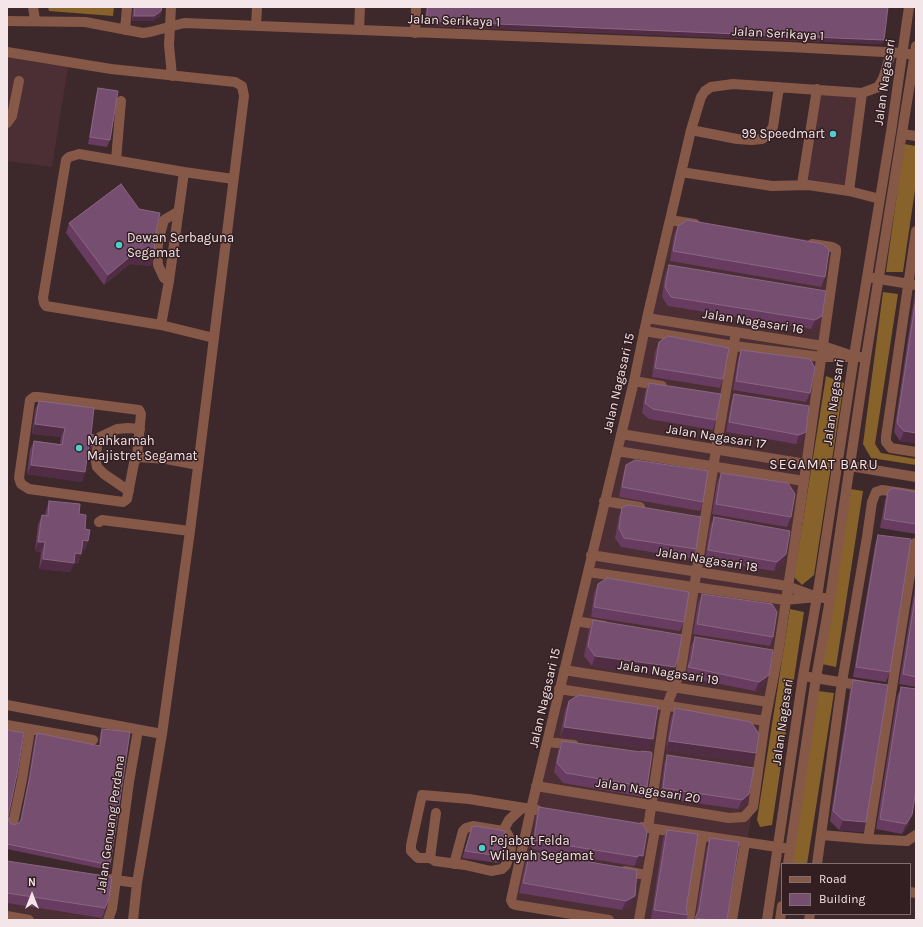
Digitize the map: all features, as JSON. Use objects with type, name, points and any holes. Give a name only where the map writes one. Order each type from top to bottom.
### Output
[{"type":"street","points":[[33,7],[35,20]]},
{"type":"street","points":[[125,30],[127,7]]},
{"type":"street","points":[[171,7],[169,45],[172,76]]},
{"type":"street","points":[[256,26],[257,7]]},
{"type":"street","points":[[359,30],[360,7]]},
{"type":"street","points":[[414,33],[416,7]]},
{"type":"street","name":"Jalan Nagasari","points":[[767,920],[803,676],[868,277],[909,7]]},
{"type":"street","name":"Jalan Serikaya 1","points":[[7,21],[35,20],[85,22],[138,33],[150,32],[184,23],[903,53],[915,50]]},
{"type":"street","name":"Jalan Nagasari","points":[[788,863],[915,50]]},
{"type":"street","points":[[7,52],[110,69],[235,82],[242,86],[244,96],[190,531],[162,734],[137,883],[133,920]]},
{"type":"street","points":[[849,191],[862,93],[878,87],[883,79],[891,52]]},
{"type":"street","points":[[7,123],[12,116],[20,81]]},
{"type":"street","name":"Jalan Nagasari 15","points":[[609,920],[513,904],[511,900],[525,855],[526,808],[536,786],[548,742],[591,555],[634,381],[647,318],[663,267],[670,220],[691,130],[701,97],[705,91],[711,87],[733,84],[862,93]]},
{"type":"street","points":[[691,130],[737,139],[762,139],[768,135],[773,127],[779,87]]},
{"type":"street","points":[[802,184],[817,89]]},
{"type":"street","points":[[116,160],[121,101]]},
{"type":"street","points":[[902,134],[916,136]]},
{"type":"street","points":[[214,338],[161,325],[46,306],[44,303],[53,233],[66,160],[69,157],[79,154],[184,172],[233,178]]},
{"type":"street","points":[[161,325],[169,281],[184,172]]},
{"type":"street","points":[[681,172],[772,186],[802,184],[849,191],[880,199]]},
{"type":"street","points":[[169,281],[164,278],[158,265],[157,251],[164,220],[179,211]]},
{"type":"street","points":[[670,220],[704,226]]},
{"type":"street","points":[[916,231],[912,284],[886,437],[886,442],[891,448],[916,452]]},
{"type":"street","points":[[559,690],[667,705],[765,721],[774,653],[785,600],[792,534],[804,481],[810,410],[821,357],[826,294],[836,252],[836,249],[802,242]]},
{"type":"street","points":[[868,277],[912,284]]},
{"type":"street","name":"Jalan Nagasari 16","points":[[647,318],[822,346],[854,356]]},
{"type":"street","points":[[644,331],[734,346],[821,357],[866,357]]},
{"type":"street","points":[[639,920],[646,875],[658,757],[667,705],[681,669],[736,332]]},
{"type":"street","points":[[634,381],[672,388]]},
{"type":"street","points":[[34,397],[38,397],[139,410],[141,414],[137,457],[134,463],[127,499],[125,501],[120,502],[29,489],[23,486],[20,478],[30,400],[34,397]]},
{"type":"street","points":[[129,491],[104,474],[97,467],[97,443],[100,437],[117,429],[128,428],[140,430]]},
{"type":"street","name":"Jalan Nagasari 17","points":[[621,434],[806,464]]},
{"type":"street","points":[[617,451],[804,481]]},
{"type":"street","points":[[137,457],[166,459],[198,465]]},
{"type":"street","points":[[838,464],[916,477]]},
{"type":"street","points":[[817,863],[842,682],[870,537],[872,502],[876,492],[882,490],[916,495]]},
{"type":"street","points":[[604,501],[651,509]]},
{"type":"street","points":[[99,522],[102,520],[190,531]]},
{"type":"street","points":[[868,839],[893,690],[913,543]]},
{"type":"street","name":"Jalan Nagasari 18","points":[[591,555],[787,586],[817,597]]},
{"type":"street","points":[[588,572],[785,600],[817,597],[830,598]]},
{"type":"street","points":[[576,621],[616,628]]},
{"type":"street","name":"Jalan Nagasari 19","points":[[564,670],[768,702]]},
{"type":"street","points":[[803,676],[871,687]]},
{"type":"street","points":[[7,705],[162,734]]},
{"type":"street","name":"Jalan Nagasari 20","points":[[536,786],[729,818],[744,817],[752,808],[755,770],[765,721]]},
{"type":"street","points":[[7,725],[93,740]]},
{"type":"street","points":[[12,823],[22,780],[30,730]]},
{"type":"street","name":"Jalan Genuang Perdana","points":[[108,920],[112,909],[128,790],[138,730]]},
{"type":"street","points":[[548,742],[587,747]]},
{"type":"street","points":[[454,864],[463,831],[469,826],[503,831],[509,837],[511,846],[508,861],[502,869],[491,871],[435,861],[430,858],[418,858],[411,851],[411,845],[422,795],[469,799],[547,812]]},
{"type":"street","points":[[503,831],[509,820],[526,808]]},
{"type":"street","points":[[430,858],[436,813]]},
{"type":"street","points":[[632,826],[790,849]]},
{"type":"street","points":[[822,834],[868,839],[907,841],[916,835]]},
{"type":"street","points":[[689,920],[702,837]]},
{"type":"street","points":[[732,920],[745,843]]},
{"type":"street","points":[[615,870],[646,875]]},
{"type":"street","points":[[97,877],[137,883]]},
{"type":"street","points":[[7,916],[29,920]]},
{"type":"shaded area","points":[[48,7],[114,7],[113,16],[49,11]]},
{"type":"shaded area","points":[[7,57],[68,67],[52,167],[7,161]]},
{"type":"shaded area","points":[[815,86],[863,89],[851,195],[799,187]]},
{"type":"shaded area","points":[[904,144],[916,146],[916,183],[903,272],[886,272]]},
{"type":"shaded area","points":[[668,216],[833,244],[840,253],[735,920],[588,920],[512,908]]},
{"type":"shaded area","points":[[883,292],[898,294],[875,444],[881,453],[916,459],[916,465],[871,458],[863,444]]},
{"type":"shaded area","points":[[826,376],[844,383],[814,575],[802,585],[794,577]]},
{"type":"shaded area","points":[[850,489],[863,491],[836,667],[822,664]]},
{"type":"shaded area","points":[[790,609],[804,612],[772,825],[760,827],[757,820]]},
{"type":"shaded area","points":[[818,691],[834,693],[807,863],[792,863]]},
{"type":"shaded area","points":[[7,865],[119,883],[112,920],[7,919]]},
{"type":"building","points":[[135,7],[162,7],[161,11],[154,16],[134,16]]},
{"type":"building","points":[[428,7],[888,7],[884,40],[426,21]]},
{"type":"building","points":[[98,88],[118,91],[110,140],[90,137]]},
{"type":"building","name":"Dewan Serbaguna Segamat","points":[[121,184],[139,209],[160,213],[154,241],[155,257],[133,254],[108,275],[69,223]]},
{"type":"building","points":[[687,220],[823,244],[829,250],[825,277],[673,251],[678,226]]},
{"type":"building","points":[[669,265],[826,291],[822,316],[815,320],[671,297],[665,287]]},
{"type":"building","points":[[916,298],[916,433],[904,431],[897,423]]},
{"type":"building","points":[[668,336],[729,348],[723,379],[655,368],[659,342]]},
{"type":"building","points":[[741,350],[810,359],[815,368],[810,393],[736,381]]},
{"type":"building","points":[[649,383],[721,394],[716,420],[653,409],[645,403]]},
{"type":"building","points":[[734,394],[809,406],[806,432],[799,435],[729,422]]},
{"type":"building","name":"Mahkamah Majistret Segamat","points":[[39,401],[94,408],[91,434],[94,435],[93,446],[89,445],[85,472],[31,465],[34,441],[62,445],[65,428],[35,424]]},
{"type":"building","points":[[635,460],[708,471],[703,502],[622,487],[626,465]]},
{"type":"building","points":[[721,473],[788,483],[795,494],[791,517],[716,504]]},
{"type":"building","points":[[893,488],[916,492],[916,524],[884,519],[888,491]]},
{"type":"building","points":[[49,501],[80,504],[79,514],[86,515],[85,529],[90,530],[88,541],[83,540],[81,554],[75,553],[74,563],[43,559],[45,542],[38,542],[42,515],[48,516]]},
{"type":"building","points":[[629,505],[701,517],[696,549],[624,538],[619,528],[622,507]]},
{"type":"building","points":[[714,517],[790,531],[786,554],[777,562],[708,550]]},
{"type":"building","points":[[878,535],[911,539],[890,672],[856,667]]},
{"type":"building","points":[[607,578],[689,592],[684,622],[594,607],[598,584]]},
{"type":"building","points":[[916,592],[916,677],[903,674]]},
{"type":"building","points":[[702,594],[772,604],[777,612],[773,637],[697,624]]},
{"type":"building","points":[[593,620],[682,635],[675,667],[595,656],[588,646]]},
{"type":"building","points":[[695,637],[773,650],[769,675],[759,682],[688,667],[691,661]]},
{"type":"building","points":[[853,680],[888,685],[866,822],[843,820],[833,811]]},
{"type":"building","points":[[901,687],[916,689],[916,791],[912,815],[906,824],[880,819]]},
{"type":"building","points":[[579,695],[658,707],[653,739],[564,727],[569,701]]},
{"type":"building","points":[[675,708],[751,722],[759,734],[756,753],[669,741]]},
{"type":"building","points":[[102,729],[130,732],[110,865],[7,844],[7,730],[24,733],[8,817],[10,823],[14,825],[19,823],[21,820],[37,733],[100,746]]},
{"type":"building","points":[[562,741],[641,752],[651,752],[652,754],[647,787],[566,773],[557,763]]},
{"type":"building","points":[[667,755],[754,768],[749,794],[742,800],[663,788]]},
{"type":"building","points":[[539,807],[643,824],[647,832],[643,856],[638,855],[638,857],[534,840]]},
{"type":"building","name":"Pejabat Felda Wilayah Segamat","points":[[476,826],[505,831],[500,856],[465,851],[472,827]]},
{"type":"building","points":[[667,830],[698,834],[686,909],[688,915],[654,910]]},
{"type":"building","points":[[710,838],[739,842],[727,920],[695,918],[699,911]]},
{"type":"building","points":[[530,852],[637,870],[635,896],[626,901],[523,883]]},
{"type":"building","points":[[7,861],[112,877],[109,898],[105,908],[7,893]]},
{"type":"place","name":"99 Speedmart","points":[[833,134]]},
{"type":"place","name":"Dewan Serbaguna Segamat","points":[[119,245]]},
{"type":"place","name":"Mahkamah Majistret Segamat","points":[[79,448]]},
{"type":"place","name":"Pejabat Felda Wilayah Segamat","points":[[482,848]]},
{"type":"district","name":"SEGAMAT BARU","points":[[824,465]]}]
